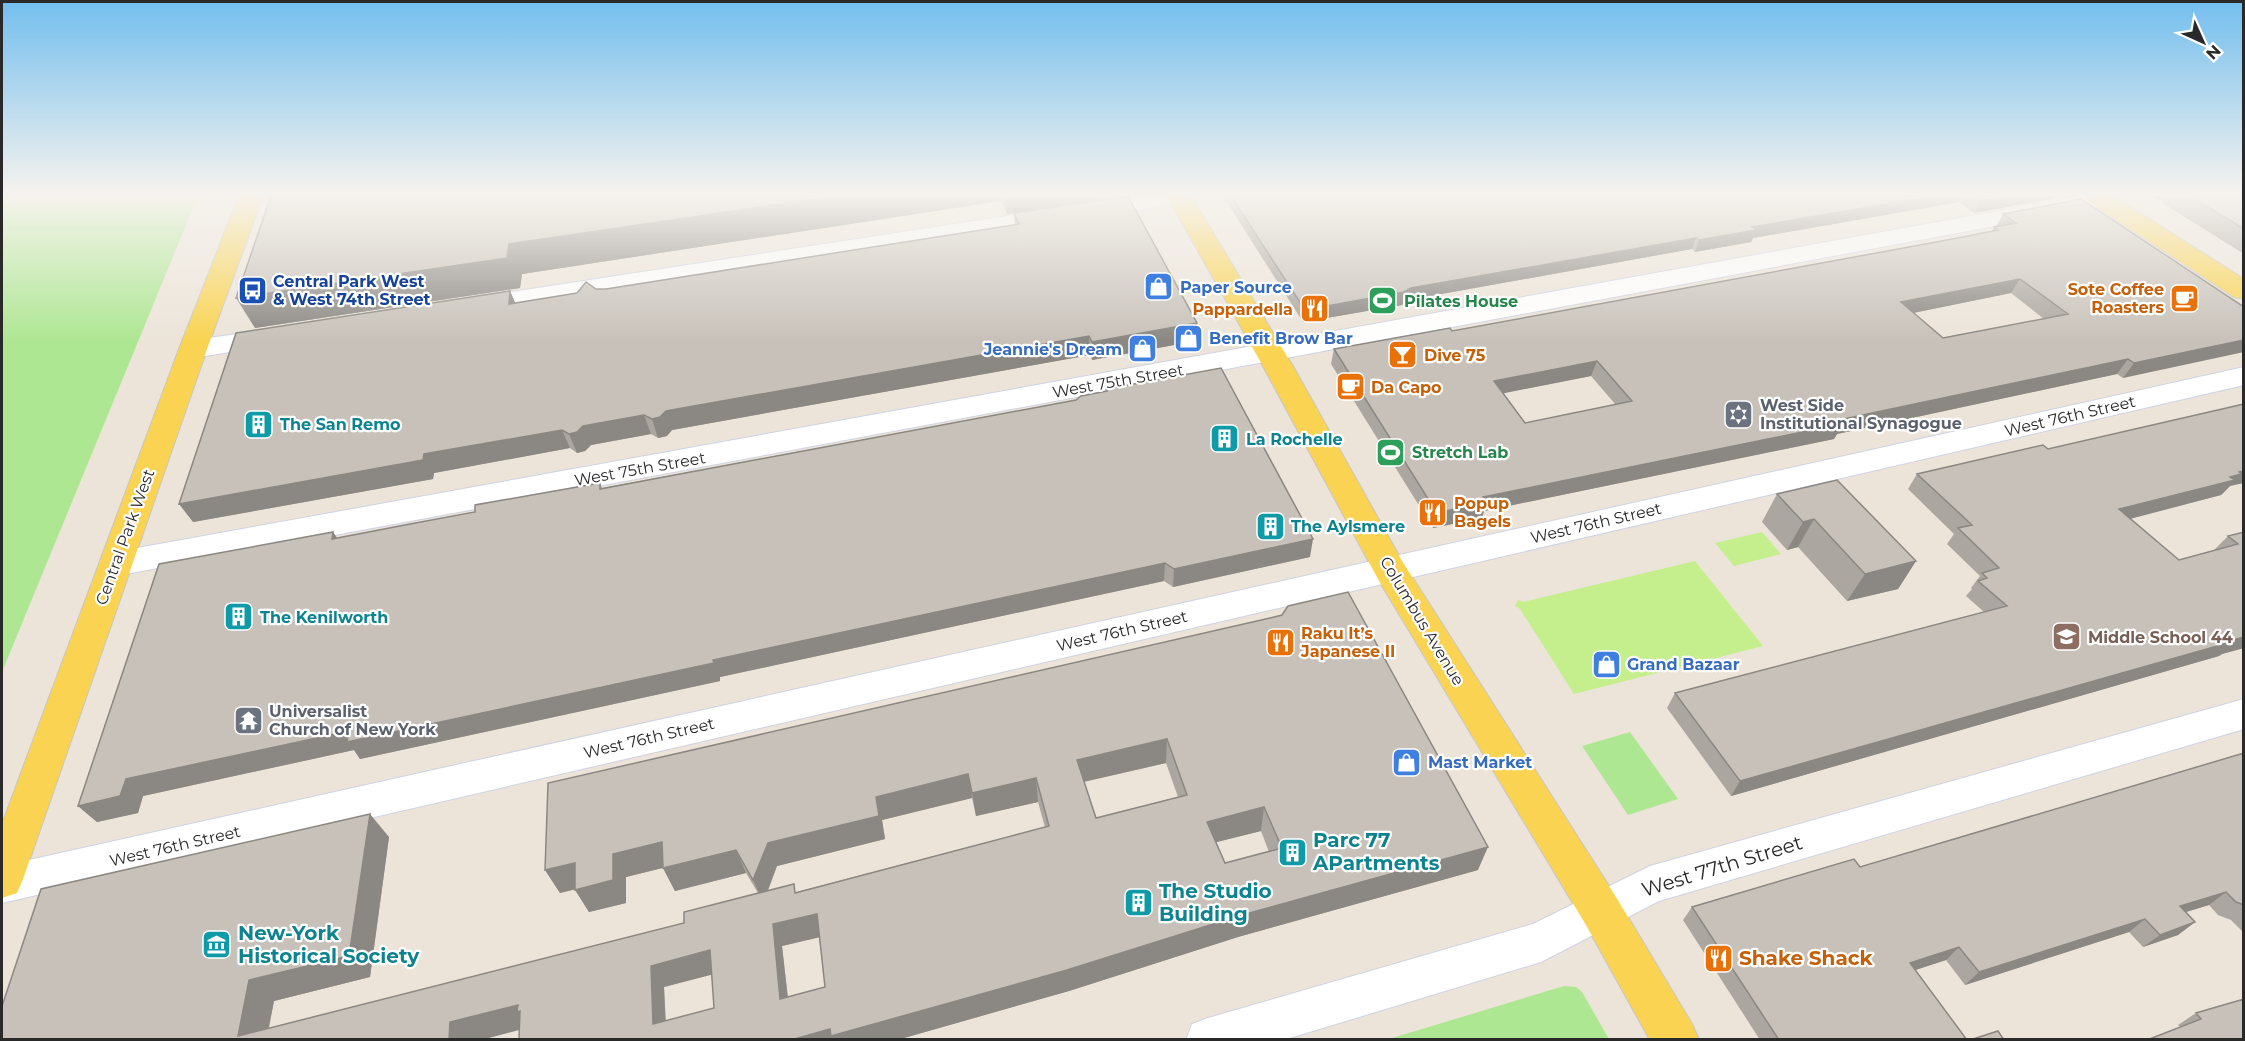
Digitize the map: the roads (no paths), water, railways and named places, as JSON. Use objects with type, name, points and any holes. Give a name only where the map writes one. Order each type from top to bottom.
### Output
[{"type":"main road","name":"Central Park West","points":[[2,879],[233,245]]},
{"type":"main road","name":"Columbus Avenue","points":[[1208,245],[1390,570],[1601,911],[1676,1040]]},
{"type":"main road","points":[[2176,245],[2244,291]]},
{"type":"street","points":[[452,309],[867,245]]},
{"type":"street","name":"West 75th Street","points":[[115,564],[1849,245]]},
{"type":"street","points":[[193,350],[299,333]]},
{"type":"street","name":"West 76th Street","points":[[2,885],[2244,376]]},
{"type":"street","name":"West 77th Street","points":[[1208,1040],[1541,942],[1650,885],[2244,714]]},
{"type":"place","name":"Paper Source","points":[[1159,287]]},
{"type":"place","name":"Central Park West & West 74th Street","points":[[252,290]]},
{"type":"place","name":"Sote Coffee Roasters","points":[[2185,298]]},
{"type":"place","name":"Pilates House","points":[[1383,301]]},
{"type":"place","name":"Pappardella","points":[[1314,309]]},
{"type":"place","name":"Benefit Brow Bar","points":[[1188,338]]},
{"type":"place","name":"Jeannie's Dream","points":[[1143,349]]},
{"type":"place","name":"Dive 75","points":[[1403,355]]},
{"type":"place","name":"Da Capo","points":[[1350,387]]},
{"type":"place","name":"West Side Institutional Synagogue","points":[[1739,414]]},
{"type":"place","name":"The San Remo","points":[[259,424]]},
{"type":"place","name":"La Rochelle","points":[[1225,439]]},
{"type":"place","name":"Stretch Lab","points":[[1391,452]]},
{"type":"place","name":"Popup Bagels","points":[[1433,512]]},
{"type":"place","name":"The Aylsmere","points":[[1270,526]]},
{"type":"place","name":"The Kenilworth","points":[[239,617]]},
{"type":"place","name":"Middle School 44","points":[[2067,637]]},
{"type":"place","name":"Raku It’s Japanese II","points":[[1280,642]]},
{"type":"place","name":"Grand Bazaar","points":[[1606,664]]},
{"type":"place","name":"Universalist Church of New York","points":[[248,720]]},
{"type":"place","name":"Mast Market","points":[[1407,762]]},
{"type":"place","name":"Parc 77 APartments","points":[[1292,852]]},
{"type":"place","name":"The Studio Building","points":[[1138,902]]},
{"type":"place","name":"New-York Historical Society","points":[[217,944]]},
{"type":"place","name":"Shake Shack","points":[[1718,958]]}]
